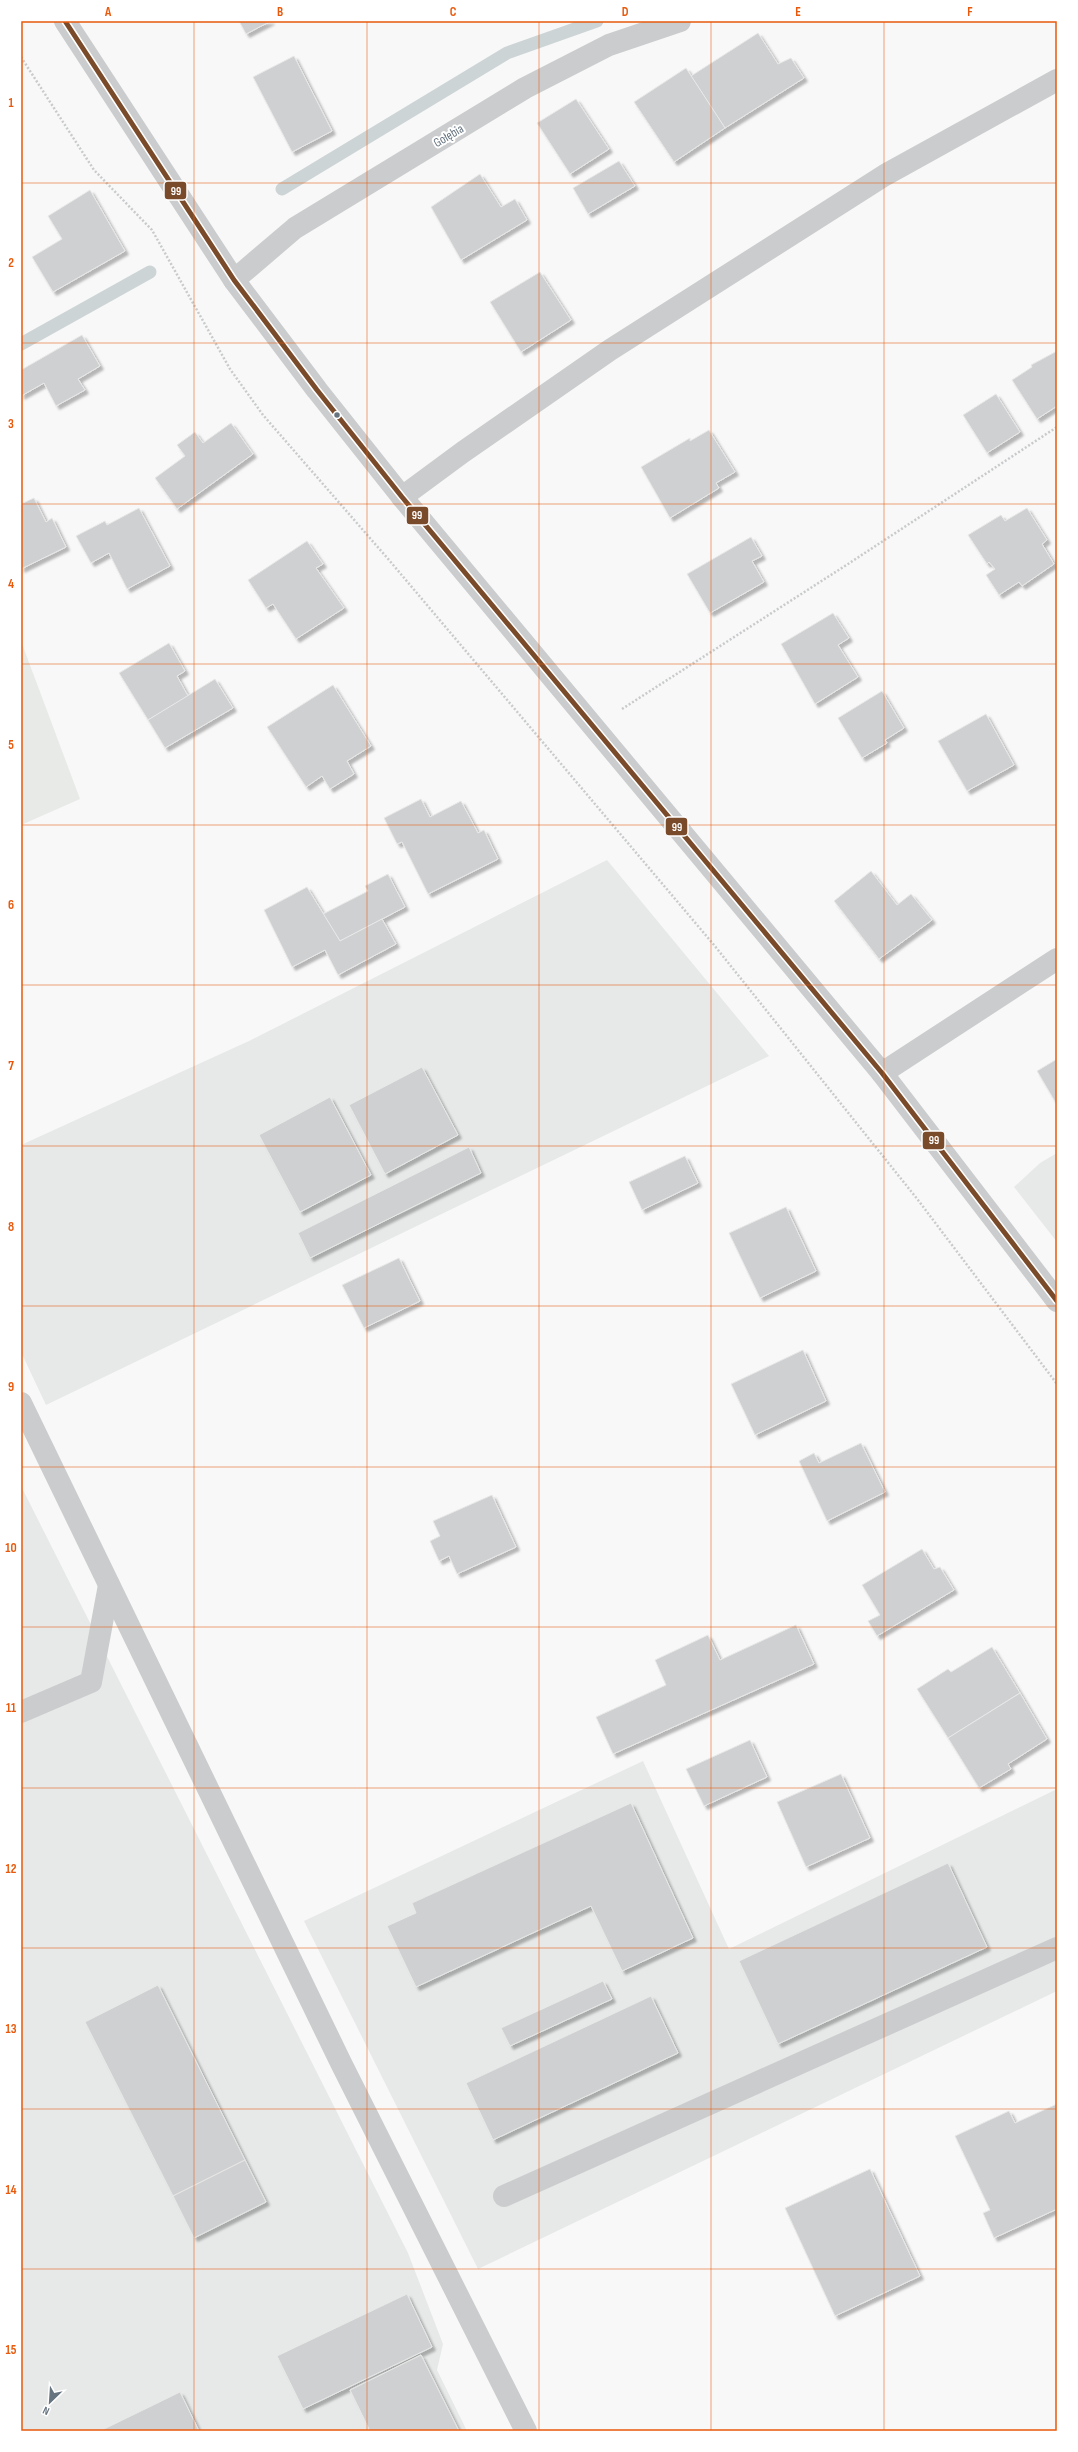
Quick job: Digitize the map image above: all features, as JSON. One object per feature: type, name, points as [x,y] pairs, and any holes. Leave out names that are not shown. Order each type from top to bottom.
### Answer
[{"type":"street","points":[[65,21],[234,280],[402,497],[592,727],[882,1073],[1057,1301]]},
{"type":"street","name":"Gołębia","points":[[234,280],[295,228],[525,88],[609,45],[680,21]]},
{"type":"street","points":[[402,497],[462,452],[610,350],[885,175],[1057,80]]},
{"type":"street","points":[[882,1073],[1057,959]]},
{"type":"street","points":[[21,1403],[341,2063],[526,2431]]},
{"type":"street","points":[[21,1712],[91,1682],[109,1585]]},
{"type":"street","points":[[504,2196],[1057,1948]]},
{"type":"path","points":[[21,58],[94,170],[152,230],[230,369],[263,415],[389,560],[714,946],[918,1200],[1057,1384]]},
{"type":"path","points":[[592,727],[848,564],[1057,427]]},
{"type":"shaded area","points":[[21,641],[80,799],[21,825]]},
{"type":"shaded area","points":[[607,860],[769,1056],[46,1405],[21,1352],[21,1145],[249,1041]]},
{"type":"shaded area","points":[[1057,1153],[1057,1242],[1014,1187],[1040,1163]]},
{"type":"shaded area","points":[[21,1486],[408,2253],[443,2344],[437,2370],[467,2431],[21,2431]]},
{"type":"shaded area","points":[[643,1761],[729,1949],[1057,1789],[1057,1991],[478,2269],[304,1921]]},
{"type":"building","points":[[239,21],[271,21],[246,34]]},
{"type":"building","points":[[758,33],[778,64],[791,58],[804,78],[725,128],[691,76]]},
{"type":"building","points":[[294,56],[332,131],[292,152],[253,77]]},
{"type":"building","points":[[686,68],[725,128],[674,162],[634,102]]},
{"type":"building","points":[[576,99],[609,149],[570,174],[537,123]]},
{"type":"building","points":[[619,161],[635,186],[588,214],[573,188]]},
{"type":"building","points":[[480,174],[501,207],[515,199],[527,220],[461,260],[431,207]]},
{"type":"building","points":[[90,190],[125,251],[53,292],[32,257],[62,239],[48,216]]},
{"type":"building","points":[[540,272],[571,320],[521,352],[490,302]]},
{"type":"building","points":[[82,335],[100,366],[78,379],[85,390],[56,406],[44,383],[21,396],[21,370]]},
{"type":"building","points":[[1057,351],[1057,406],[1037,419],[1012,380],[1032,367],[1031,365]]},
{"type":"building","points":[[996,394],[1020,432],[987,453],[963,415]]},
{"type":"building","points":[[231,423],[253,454],[177,509],[155,478],[185,456],[177,445],[195,432],[203,443]]},
{"type":"building","points":[[709,430],[735,472],[716,483],[719,488],[670,518],[641,467],[690,438],[690,441]]},
{"type":"building","points":[[34,498],[46,522],[52,518],[66,547],[21,569],[21,504]]},
{"type":"building","points":[[139,508],[170,566],[127,589],[109,553],[91,563],[76,536],[105,521],[107,525]]},
{"type":"building","points":[[1027,508],[1047,540],[1042,544],[1054,564],[1022,586],[1019,582],[999,595],[986,575],[995,569],[989,562],[987,564],[968,535],[1001,515],[1005,521]]},
{"type":"building","points":[[751,537],[762,556],[752,561],[764,582],[710,613],[687,574]]},
{"type":"building","points":[[307,541],[323,564],[316,568],[344,608],[296,639],[273,604],[266,608],[248,580]]},
{"type":"building","points":[[833,613],[849,638],[838,645],[858,677],[815,704],[781,644]]},
{"type":"building","points":[[169,643],[185,671],[177,676],[188,696],[148,720],[119,673]]},
{"type":"building","points":[[215,679],[233,708],[165,748],[148,720]]},
{"type":"building","points":[[333,685],[371,746],[347,761],[354,774],[330,789],[322,776],[306,787],[267,727]]},
{"type":"building","points":[[882,691],[904,728],[885,740],[887,743],[862,758],[838,718]]},
{"type":"building","points":[[986,714],[1014,765],[967,791],[938,741]]},
{"type":"building","points":[[421,799],[430,817],[461,801],[478,833],[484,830],[498,859],[428,894],[402,842],[397,844],[384,818]]},
{"type":"building","points":[[871,871],[897,905],[911,894],[932,920],[879,959],[834,901]]},
{"type":"building","points":[[388,874],[405,907],[340,941],[323,914],[368,891],[365,886]]},
{"type":"building","points":[[307,887],[340,941],[382,919],[396,944],[338,975],[325,950],[292,967],[264,910]]},
{"type":"building","points":[[1057,1059],[1057,1105],[1037,1071]]},
{"type":"building","points":[[422,1067],[458,1135],[385,1174],[349,1105]]},
{"type":"building","points":[[330,1097],[371,1175],[300,1212],[259,1135]]},
{"type":"building","points":[[469,1147],[481,1173],[310,1258],[298,1233]]},
{"type":"building","points":[[685,1156],[698,1183],[642,1210],[629,1182]]},
{"type":"building","points":[[786,1207],[816,1271],[760,1298],[729,1233]]},
{"type":"building","points":[[399,1258],[420,1301],[364,1328],[342,1285]]},
{"type":"building","points":[[803,1350],[826,1401],[755,1435],[731,1384]]},
{"type":"building","points":[[861,1443],[885,1492],[827,1521],[799,1461],[814,1453],[819,1463]]},
{"type":"building","points":[[492,1495],[516,1547],[457,1574],[449,1556],[439,1561],[430,1541],[440,1536],[433,1521]]},
{"type":"building","points":[[922,1549],[934,1569],[940,1567],[954,1590],[877,1636],[868,1621],[880,1615],[862,1585]]},
{"type":"building","points":[[796,1625],[814,1664],[613,1754],[596,1717],[666,1685],[655,1660],[708,1635],[720,1660]]},
{"type":"building","points":[[992,1647],[1020,1693],[948,1738],[917,1689],[948,1669],[951,1672]]},
{"type":"building","points":[[1020,1693],[1047,1739],[1008,1764],[1011,1769],[979,1788],[948,1738]]},
{"type":"building","points":[[750,1740],[767,1777],[704,1806],[686,1769]]},
{"type":"building","points":[[841,1774],[870,1838],[806,1867],[777,1802]]},
{"type":"building","points":[[631,1803],[693,1938],[622,1971],[591,1906],[416,1987],[387,1926],[416,1913],[412,1903]]},
{"type":"building","points":[[948,1863],[987,1947],[778,2044],[739,1961]]},
{"type":"building","points":[[603,1981],[612,1999],[510,2046],[501,2028]]},
{"type":"building","points":[[158,1985],[245,2160],[173,2196],[85,2022]]},
{"type":"building","points":[[651,1996],[678,2053],[493,2140],[466,2083]]},
{"type":"building","points":[[1057,2104],[1057,2209],[994,2238],[983,2213],[990,2210],[955,2136],[1009,2111],[1015,2123]]},
{"type":"building","points":[[245,2160],[266,2202],[194,2238],[173,2196]]},
{"type":"building","points":[[870,2169],[920,2276],[835,2316],[785,2208]]},
{"type":"building","points":[[407,2294],[432,2347],[303,2409],[277,2356]]},
{"type":"building","points":[[421,2355],[459,2431],[370,2431],[350,2390]]},
{"type":"building","points":[[180,2392],[199,2431],[100,2431]]},
{"type":"waterway","points":[[282,189],[507,53],[597,21]]},
{"type":"waterway","points":[[21,344],[150,272]]},
{"type":"transit line","name":"99","points":[[65,21],[234,280],[317,390],[402,497],[882,1073],[1057,1301]]}]
